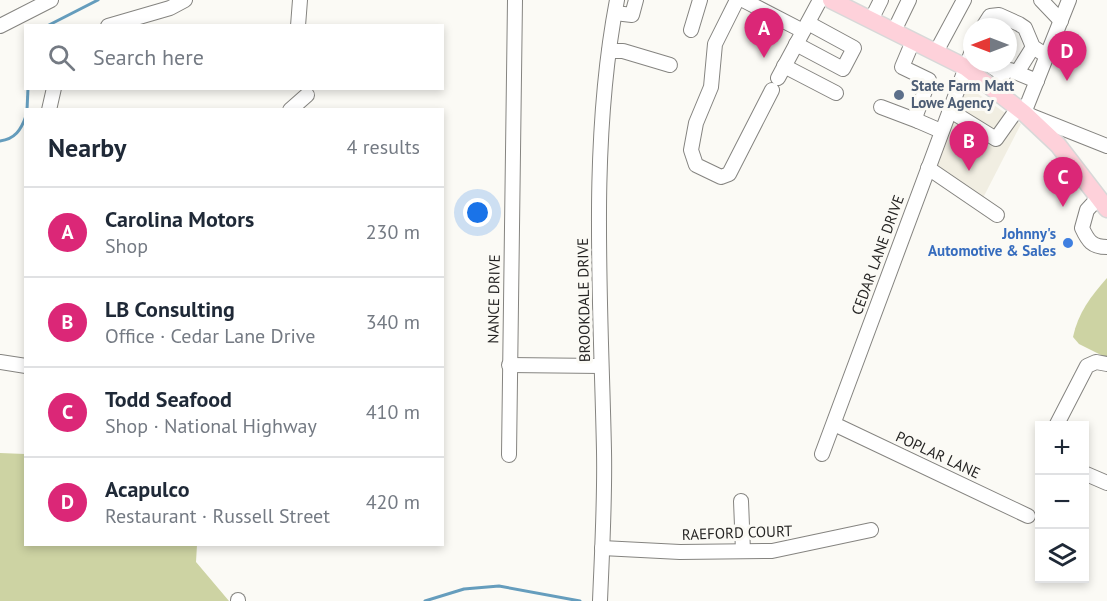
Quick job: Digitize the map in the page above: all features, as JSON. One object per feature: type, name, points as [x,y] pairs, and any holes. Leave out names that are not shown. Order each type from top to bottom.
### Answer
[{"type":"main road","points":[[831,0],[936,52],[963,55]]},
{"type":"main road","points":[[981,72],[993,89],[1021,110],[1058,145],[1103,204]]},
{"type":"street","points":[[0,26],[51,0]]},
{"type":"street","points":[[115,24],[170,8],[185,0]]},
{"type":"street","points":[[298,24],[300,0]]},
{"type":"street","name":"NANCE DRIVE","points":[[509,455],[515,0]]},
{"type":"street","points":[[616,7],[632,15],[636,0]]},
{"type":"street","points":[[691,30],[700,0]]},
{"type":"street","points":[[737,0],[715,44],[711,87],[696,123],[691,150],[696,165],[721,177],[729,174],[820,0]]},
{"type":"street","points":[[742,0],[854,48],[843,69],[796,44]]},
{"type":"street","points":[[871,20],[881,0]]},
{"type":"street","points":[[894,31],[909,0]]},
{"type":"street","points":[[936,52],[964,0]]},
{"type":"street","points":[[1041,0],[1061,21]]},
{"type":"street","points":[[949,110],[996,139],[1021,110],[1037,81],[1069,0]]},
{"type":"street","name":"BROOKDALE DRIVE","points":[[600,601],[604,453],[599,200],[609,51],[616,7]]},
{"type":"street","points":[[989,18],[990,16],[1004,16],[1008,18]]},
{"type":"street","points":[[1017,23],[1025,28],[1033,48],[1047,56]]},
{"type":"street","points":[[913,41],[902,67],[929,80],[916,115],[918,121]]},
{"type":"street","points":[[1018,71],[1033,48]]},
{"type":"street","points":[[609,51],[623,51],[670,65]]},
{"type":"street","points":[[993,89],[1003,74],[1010,70],[1018,71],[1037,81]]},
{"type":"street","name":"CEDAR LANE DRIVE","points":[[822,454],[964,72]]},
{"type":"street","points":[[778,78],[836,93]]},
{"type":"street","points":[[49,108],[54,90]]},
{"type":"street","points":[[292,108],[306,92],[311,108]]},
{"type":"street","points":[[881,107],[941,131]]},
{"type":"street","points":[[1021,110],[1107,146]]},
{"type":"street","points":[[928,168],[997,214]]},
{"type":"street","points":[[1103,204],[1087,210],[1082,228],[1088,241],[1097,247],[1107,247]]},
{"type":"street","points":[[1059,421],[1087,366],[1096,362],[1107,364]]},
{"type":"street","points":[[0,363],[24,366]]},
{"type":"street","points":[[509,365],[601,366]]},
{"type":"street","name":"POPLAR LANE","points":[[834,424],[1028,516]]},
{"type":"street","points":[[1089,475],[1107,483]]},
{"type":"street","points":[[741,501],[742,551]]},
{"type":"street","name":"RAEFORD COURT","points":[[602,548],[742,551],[800,547],[871,530]]},
{"type":"shaded area","points":[[964,84],[1021,124],[983,198],[939,174],[934,162]]},
{"type":"green space","points":[[1107,278],[1107,358],[1079,344],[1073,337],[1086,305]]},
{"type":"green space","points":[[0,453],[24,454],[24,546],[197,546],[196,562],[229,601],[0,601]]},
{"type":"waterway","points":[[51,24],[98,0]]},
{"type":"waterway","points":[[27,108],[28,90]]},
{"type":"waterway","points":[[0,141],[17,133],[24,121]]},
{"type":"waterway","points":[[425,601],[464,589],[499,586],[580,601]]},
{"type":"place","name":"Carolina Motors","points":[[764,58]]},
{"type":"place","name":"Acapulco","points":[[1067,81]]},
{"type":"place","name":"State Farm Matt Lowe Agency","points":[[899,95]]},
{"type":"place","name":"LB Consulting","points":[[969,171]]},
{"type":"place","name":"Todd Seafood","points":[[1063,207]]},
{"type":"place","name":"Johnny's Automotive & Sales","points":[[1068,243]]}]
